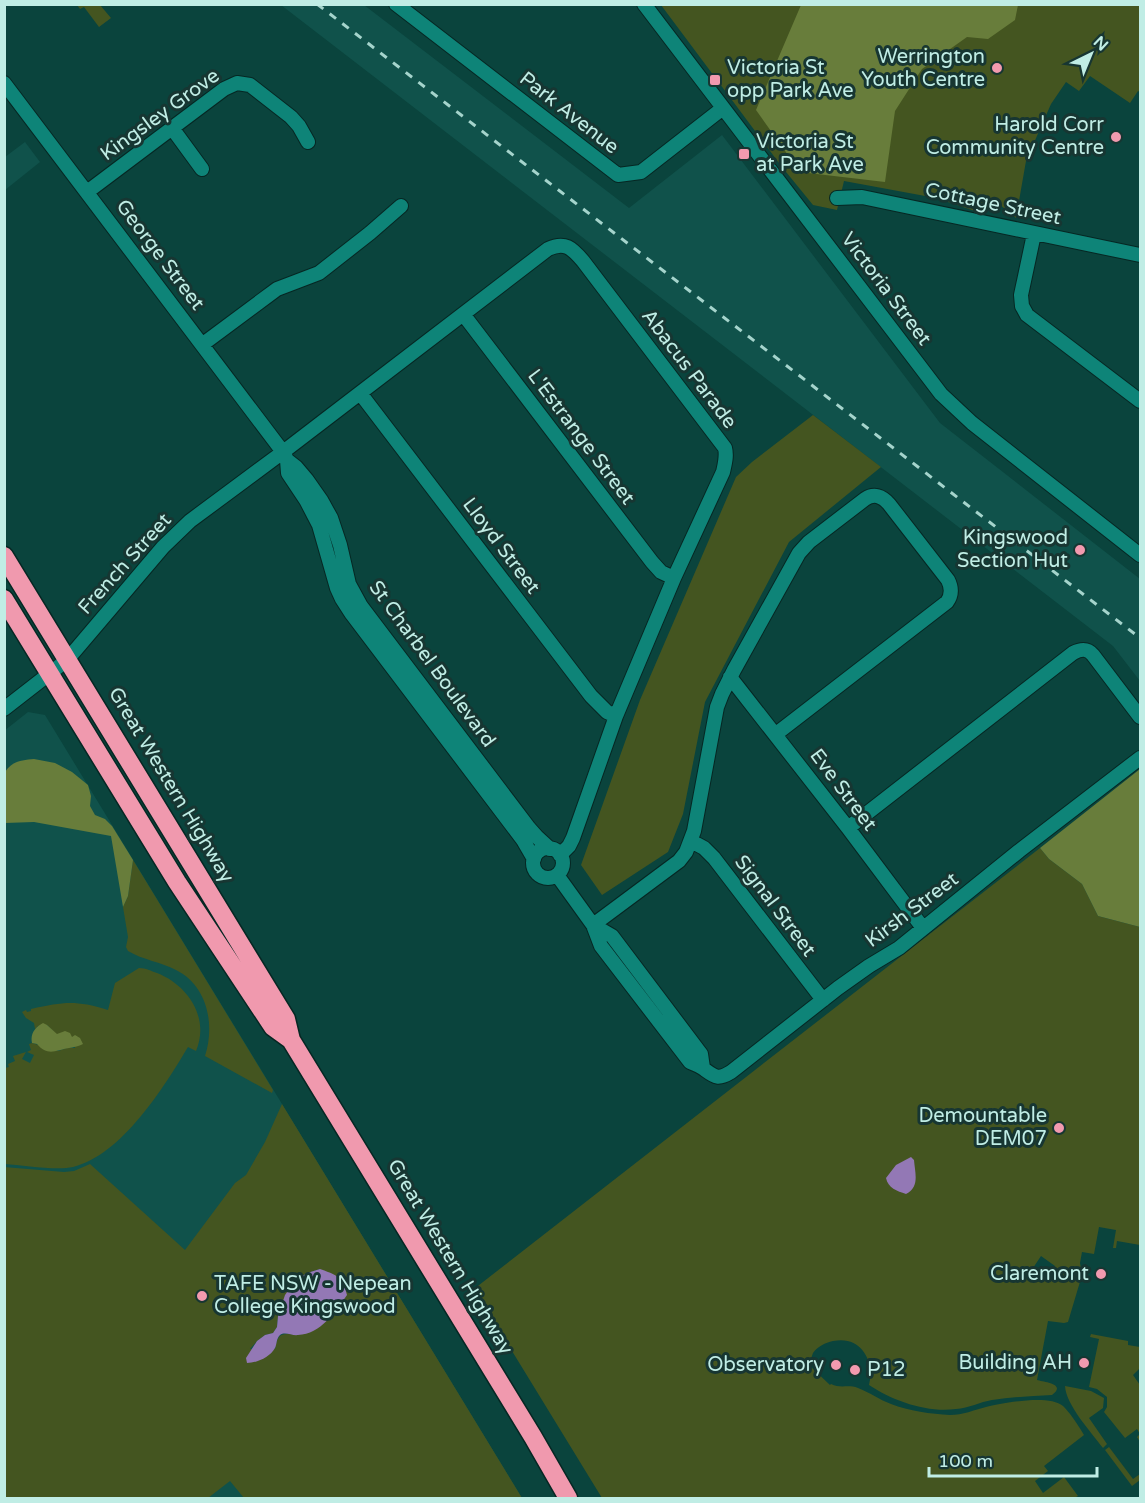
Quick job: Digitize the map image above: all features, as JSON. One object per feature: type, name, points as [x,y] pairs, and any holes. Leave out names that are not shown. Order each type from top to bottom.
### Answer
[{"type":"highway","name":"Great Western Highway","points":[[4,556],[59,666],[177,882],[273,1027],[291,1040],[568,1498]]},
{"type":"highway","name":"Great Western Highway","points":[[4,599],[59,666]]},
{"type":"street","name":"Park Avenue","points":[[396,4],[618,176],[640,172],[723,108]]},
{"type":"street","name":"Victoria Street","points":[[644,4],[941,394],[972,423],[1140,555]]},
{"type":"street","name":"George Street","points":[[4,83],[285,456]]},
{"type":"street","name":"Kingsley Grove","points":[[87,192],[231,85],[244,83],[250,86],[291,117],[308,142]]},
{"type":"street","points":[[172,128],[202,169]]},
{"type":"street","name":"Cottage Street","points":[[837,198],[862,197],[1140,255]]},
{"type":"street","points":[[203,345],[277,290],[319,273],[401,206]]},
{"type":"street","points":[[1034,234],[1020,294],[1022,306],[1027,315],[1140,401]]},
{"type":"street","name":"Abacus Parade","points":[[285,456],[360,393],[548,249],[561,245],[574,250],[583,261],[724,448],[726,462],[723,472],[674,578],[616,716],[573,838],[569,846],[555,852]]},
{"type":"street","name":"L'Estrange Street","points":[[463,315],[652,562],[661,572],[674,578]]},
{"type":"street","name":"Lloyd Street","points":[[360,393],[591,696],[607,712],[616,716]]},
{"type":"street","name":"French Street","points":[[4,709],[59,666],[163,547],[190,521],[285,456]]},
{"type":"street","name":"St Charbel Boulevard","points":[[285,456],[307,480],[331,518],[349,584],[361,606],[529,828],[555,852]]},
{"type":"street","name":"St Charbel Boulevard","points":[[285,456],[288,474],[306,500],[319,525],[338,588],[351,614],[523,840],[534,859]]},
{"type":"street","points":[[557,875],[593,925],[679,861],[691,841],[717,707],[730,677],[799,553],[809,542],[865,499],[872,495],[876,496],[887,501],[948,580],[951,587],[950,596],[947,602],[776,734]]},
{"type":"street","points":[[848,828],[1079,650],[1086,650],[1093,655],[1140,717]]},
{"type":"street","name":"Eve Street","points":[[730,677],[923,928]]},
{"type":"street","name":"Kirsh Street","points":[[593,925],[612,936],[701,1054],[703,1068],[714,1076],[720,1077],[726,1075],[860,972],[898,948],[1140,758]]},
{"type":"street","name":"Signal Street","points":[[691,841],[704,848],[714,858],[823,1000]]},
{"type":"street","points":[[542,850],[555,852],[563,863],[560,872],[548,878],[539,875],[534,868],[534,859],[542,850]]},
{"type":"shaded area","points":[[281,5],[364,5],[629,208],[722,135],[940,423],[1140,579],[1140,681],[1113,646]]},
{"type":"shaded area","points":[[25,142],[40,162],[5,190],[5,157]]},
{"type":"shaded area","name":"TAFE NSW - Nepean College Kingswood","points":[[28,712],[45,715],[522,1498],[5,1498],[4,731]]},
{"type":"shaded area","points":[[911,1157],[914,1160],[916,1179],[913,1188],[906,1194],[891,1187],[886,1178],[896,1165]]},
{"type":"shaded area","points":[[320,1269],[335,1275],[343,1284],[347,1295],[338,1308],[314,1331],[298,1335],[284,1333],[280,1335],[275,1348],[267,1357],[247,1363],[246,1358],[257,1341],[273,1333],[277,1327],[285,1295],[295,1281],[307,1273]]},
{"type":"green space","points":[[801,4],[1018,5],[1015,20],[988,39],[967,37],[922,69],[895,111],[885,182],[800,172],[756,110]]},
{"type":"green space","points":[[77,5],[100,5],[111,18],[99,27],[84,7],[80,9]]},
{"type":"green space","points":[[661,5],[1140,5],[1140,92],[1138,91],[1130,103],[1090,76],[1079,91],[1066,82],[1051,104],[1026,161],[1016,218],[999,204],[981,213],[936,198],[844,181],[837,210],[813,205]]},
{"type":"green space","points":[[813,415],[881,467],[789,542],[705,702],[683,814],[668,852],[602,895],[581,865],[640,700],[736,477]]},
{"type":"green space","points":[[34,759],[55,763],[72,772],[88,785],[91,796],[90,806],[95,815],[105,819],[112,826],[133,860],[128,896],[123,907],[111,836],[34,822],[5,823],[5,772],[14,763]]},
{"type":"green space","points":[[1140,769],[1140,927],[1098,916],[1082,884],[1049,859],[1040,848]]},
{"type":"green space","points":[[1040,848],[1049,859],[1082,884],[1098,916],[1140,927],[1140,1245],[1117,1241],[1116,1248],[1113,1248],[1116,1230],[1099,1227],[1094,1254],[1082,1252],[1080,1263],[1082,1275],[1068,1322],[1048,1321],[1037,1380],[1053,1384],[1057,1388],[1056,1391],[1052,1395],[1014,1397],[961,1408],[934,1409],[899,1401],[869,1385],[868,1359],[858,1346],[851,1342],[833,1341],[822,1345],[813,1353],[810,1366],[830,1385],[854,1387],[905,1409],[928,1413],[955,1415],[1026,1400],[1056,1402],[1068,1411],[1084,1435],[1044,1466],[1048,1471],[1035,1481],[1043,1493],[1064,1477],[1078,1496],[1074,1498],[602,1498],[474,1289]],"holes":[[[1041,1256],[1055,1266],[1045,1281],[1031,1271]]]},
{"type":"green space","points":[[133,860],[273,1090],[272,1093],[205,1056],[209,1019],[202,996],[187,977],[170,967],[128,951],[123,907],[128,896]]},
{"type":"green space","points":[[139,968],[168,978],[187,994],[198,1015],[200,1027],[200,1039],[196,1051],[188,1047],[140,1118],[108,1149],[91,1160],[66,1168],[5,1164],[5,1068],[15,1061],[13,1056],[26,1052],[22,1059],[30,1063],[34,1055],[27,1052],[31,1050],[29,1044],[32,1043],[58,1051],[75,1048],[72,1037],[57,1035],[47,1025],[38,1026],[35,1029],[34,1023],[22,1012],[70,1003],[108,1010],[115,983]]},
{"type":"green space","points":[[43,1023],[57,1034],[65,1031],[72,1037],[75,1035],[83,1044],[49,1052],[41,1048],[32,1043],[32,1037],[34,1031]]},
{"type":"green space","name":"TAFE NSW - Nepean College Kingswood","points":[[282,1104],[522,1498],[244,1498],[230,1481],[208,1498],[5,1498],[4,1167],[64,1172],[74,1171],[90,1164],[185,1250],[235,1183],[246,1175],[265,1142]],"holes":[[[320,1269],[298,1335],[282,1335],[275,1349],[250,1349],[265,1335],[273,1333],[277,1327],[278,1316],[295,1281],[307,1273]]]},
{"type":"green space","points":[[1091,1334],[1128,1341],[1128,1345],[1140,1347],[1140,1368],[1133,1375],[1140,1385],[1140,1434],[1137,1429],[1125,1438],[1104,1412],[1107,1407],[1107,1397],[1097,1389],[1089,1387],[1099,1339],[1090,1337]]},
{"type":"green space","points":[[1065,1386],[1091,1391],[1104,1398],[1103,1408],[1089,1418],[1107,1444],[1103,1448],[1074,1410]]},
{"type":"green space","points":[[1109,1447],[1133,1479],[1140,1474],[1140,1480],[1132,1486],[1105,1450]]},
{"type":"railway","points":[[317,4],[1140,638]]},
{"type":"place","name":"Werrington Youth Centre","points":[[997,68]]},
{"type":"place","name":"Victoria St opp Park Ave","points":[[715,80]]},
{"type":"place","name":"Harold Corr Community Centre","points":[[1116,137]]},
{"type":"place","name":"Victoria St at Park Ave","points":[[744,154]]},
{"type":"place","name":"Kingswood Section Hut","points":[[1080,550]]},
{"type":"place","name":"Demountable DEM07","points":[[1059,1128]]},
{"type":"place","name":"Claremont","points":[[1101,1274]]},
{"type":"place","name":"TAFE NSW - Nepean College Kingswood","points":[[202,1296]]},
{"type":"place","name":"Building AH","points":[[1084,1363]]},
{"type":"place","name":"Observatory","points":[[836,1365]]},
{"type":"place","name":"P12","points":[[855,1370]]}]
